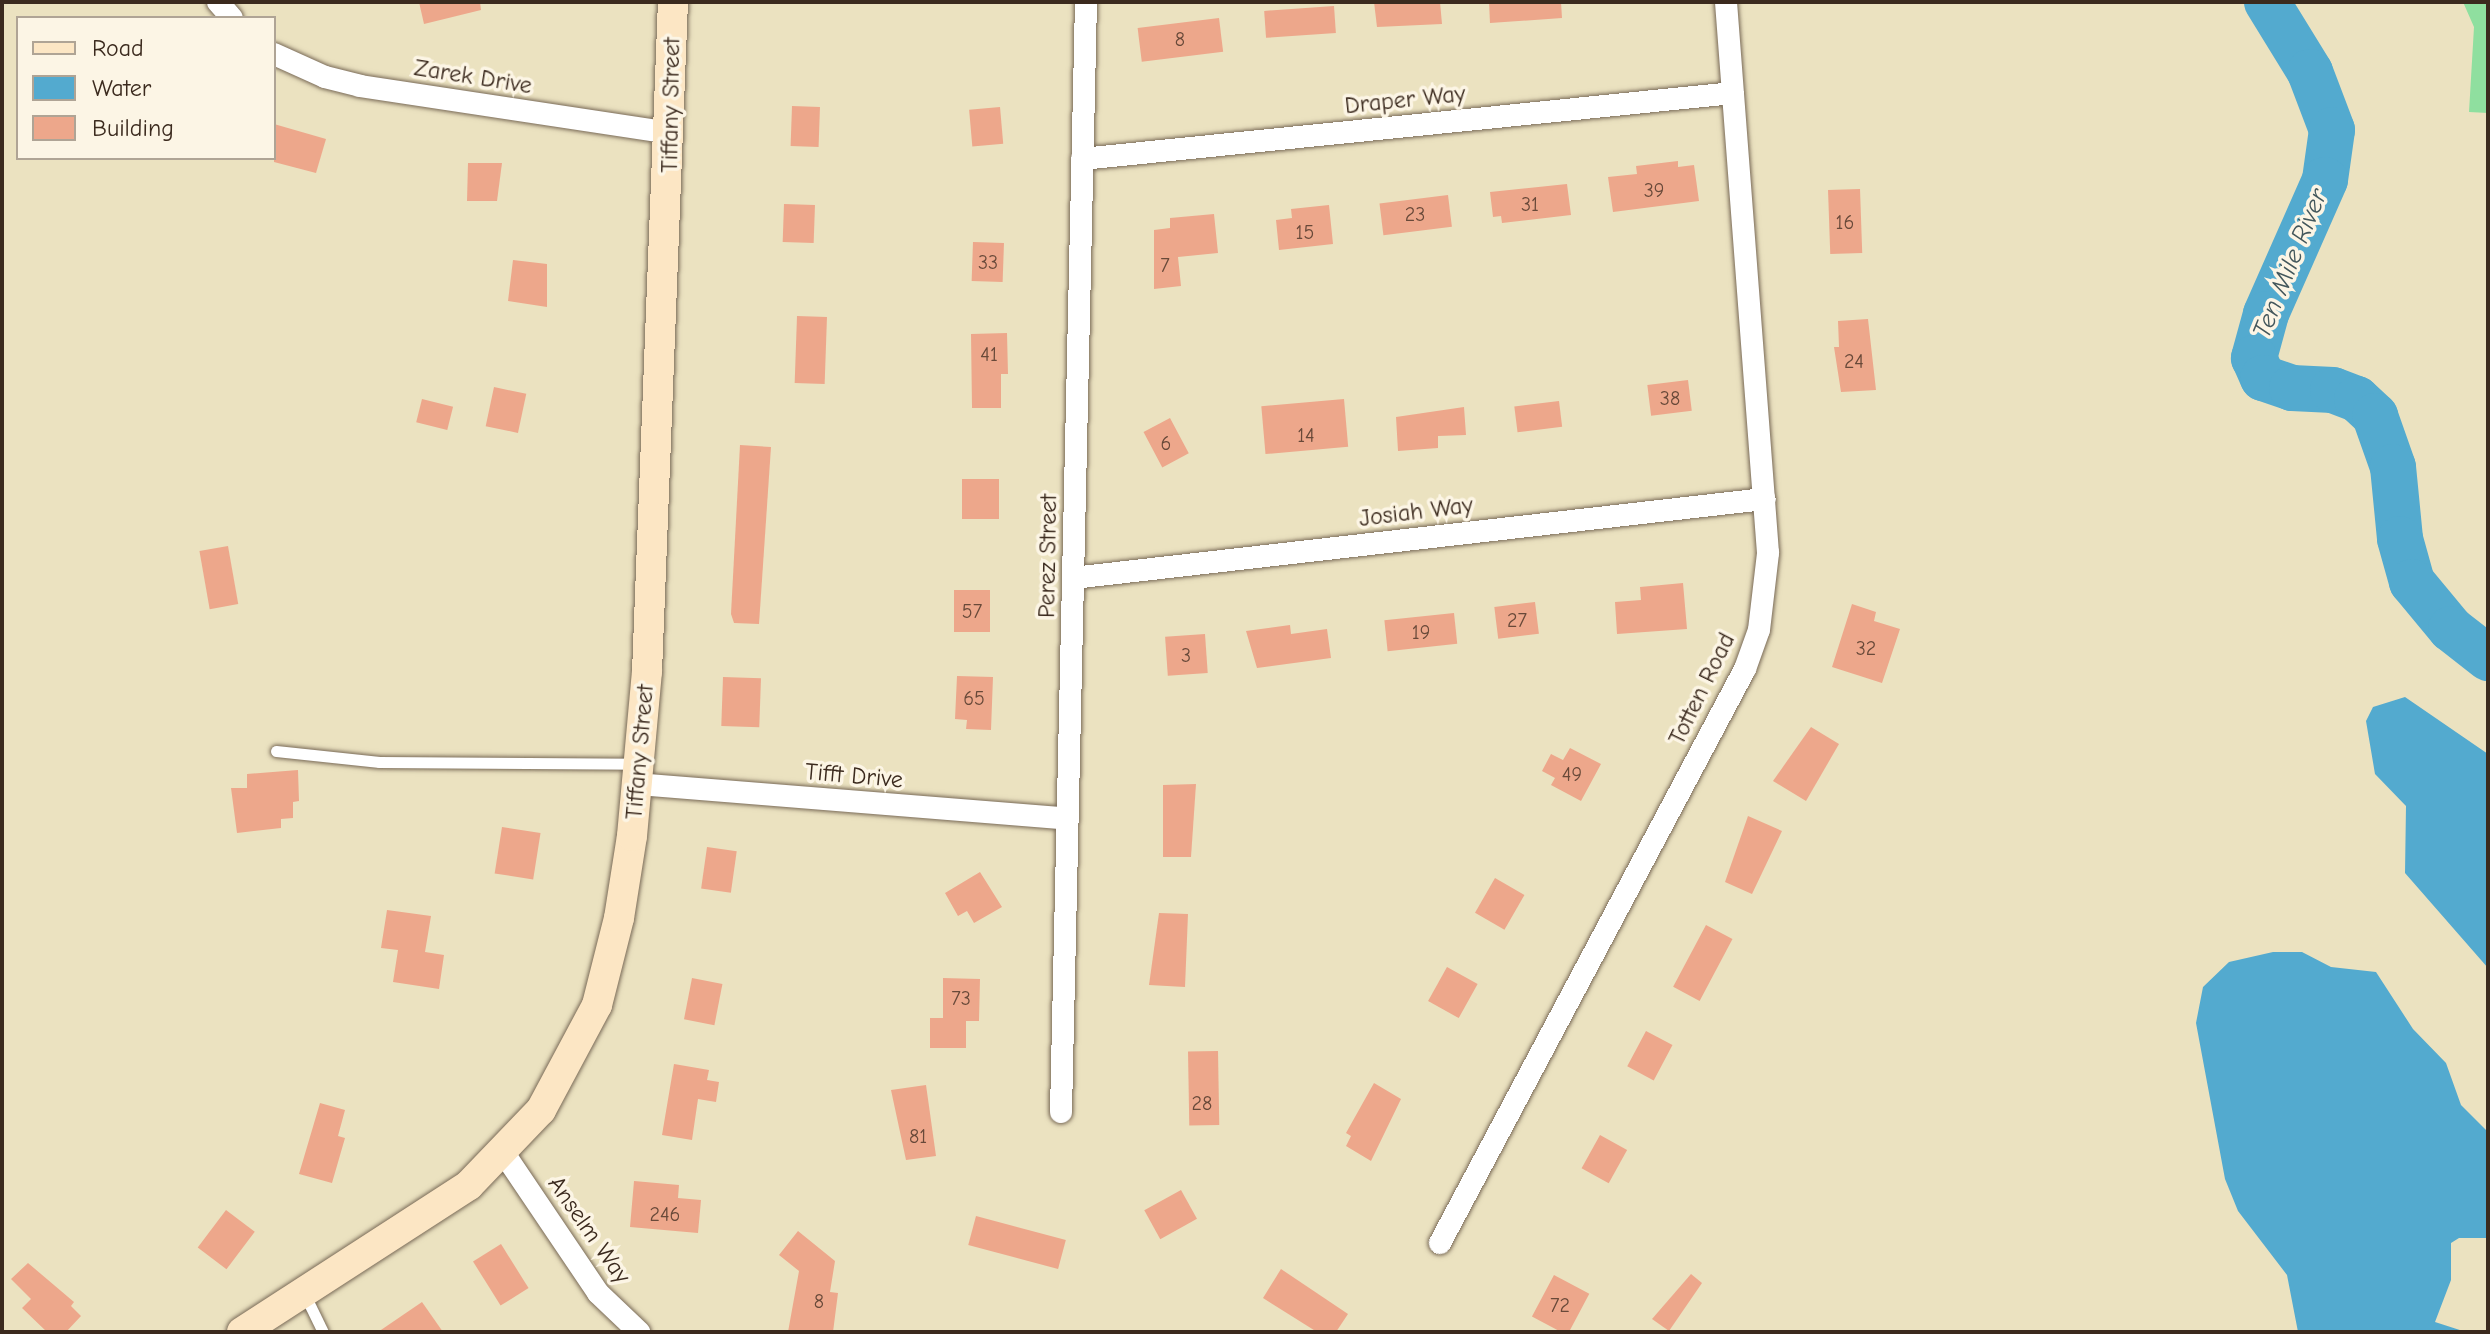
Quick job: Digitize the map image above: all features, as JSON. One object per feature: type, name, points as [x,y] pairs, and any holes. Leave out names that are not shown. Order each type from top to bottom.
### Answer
[{"type":"street","name":"Tiffany Street","points":[[242,1332],[432,1211],[503,1152],[548,1099],[597,1005],[619,918],[638,774],[670,133],[673,2]]},
{"type":"street","name":"Perez Street","points":[[1061,1112],[1086,2]]},
{"type":"street","name":"Totten Road","points":[[1440,1243],[1745,669],[1766,591],[1764,499],[1726,2]]},
{"type":"street","name":"Zarek Drive","points":[[276,55],[360,86],[670,133]]},
{"type":"street","name":"Draper Way","points":[[1082,159],[1733,93]]},
{"type":"street","name":"Josiah Way","points":[[1073,578],[1764,499]]},
{"type":"street","name":"Tifft Drive","points":[[638,774],[1068,819]]},
{"type":"street","name":"Anselm Way","points":[[503,1152],[598,1293],[639,1332]]},
{"type":"lane","points":[[276,751],[379,762],[638,774]]},
{"type":"lane","points":[[302,1291],[323,1332]]},
{"type":"green space","points":[[2463,2],[2488,2],[2488,113],[2469,112],[2474,27]]},
{"type":"water","points":[[2405,697],[2488,754],[2488,968],[2405,873],[2406,806],[2375,774],[2366,721],[2373,707]]},
{"type":"water","points":[[2273,952],[2302,952],[2331,967],[2376,972],[2413,1029],[2446,1063],[2461,1105],[2488,1132],[2488,1238],[2459,1238],[2451,1243],[2451,1280],[2435,1322],[2466,1332],[2298,1332],[2287,1275],[2238,1211],[2225,1179],[2196,1023],[2203,987],[2229,962]]},
{"type":"building","points":[[419,2],[480,2],[481,10],[424,24]]},
{"type":"building","points":[[1374,2],[1440,2],[1442,24],[1377,27]]},
{"type":"building","points":[[1489,2],[1561,2],[1562,18],[1490,23]]},
{"type":"building","points":[[1334,6],[1336,33],[1266,38],[1264,11]]},
{"type":"building","points":[[1219,18],[1223,52],[1142,62],[1138,28]]},
{"type":"building","points":[[792,106],[820,107],[819,147],[791,146]]},
{"type":"building","points":[[1000,107],[1003,144],[972,147],[969,110]]},
{"type":"building","points":[[276,125],[326,139],[316,173],[274,162]]},
{"type":"building","points":[[1678,161],[1678,167],[1694,165],[1699,201],[1613,212],[1608,177],[1637,174],[1636,166]]},
{"type":"building","points":[[468,163],[502,163],[497,201],[467,201]]},
{"type":"building","points":[[1567,184],[1571,215],[1502,223],[1501,216],[1493,217],[1490,192]]},
{"type":"building","points":[[1860,189],[1862,253],[1830,254],[1828,190]]},
{"type":"building","points":[[1448,195],[1452,227],[1383,235],[1380,203]]},
{"type":"building","points":[[784,204],[815,205],[814,243],[783,242]]},
{"type":"building","points":[[1329,205],[1333,244],[1279,250],[1276,220],[1292,218],[1291,209]]},
{"type":"building","points":[[1214,214],[1218,253],[1178,257],[1181,286],[1154,289],[1154,230],[1170,228],[1170,218]]},
{"type":"building","points":[[973,242],[1004,243],[1003,282],[972,281]]},
{"type":"building","points":[[513,260],[547,264],[547,307],[508,301]]},
{"type":"building","points":[[797,316],[827,317],[825,384],[795,383]]},
{"type":"building","points":[[1868,319],[1876,390],[1841,392],[1834,347],[1839,347],[1838,321]]},
{"type":"building","points":[[1007,333],[1008,374],[1001,374],[1001,408],[972,408],[971,334]]},
{"type":"building","points":[[1688,380],[1692,411],[1651,416],[1647,385]]},
{"type":"building","points":[[494,387],[526,394],[518,433],[486,426]]},
{"type":"building","points":[[422,399],[453,407],[447,430],[416,422]]},
{"type":"building","points":[[1344,399],[1348,447],[1265,454],[1261,406]]},
{"type":"building","points":[[1559,401],[1562,427],[1518,432],[1514,406]]},
{"type":"building","points":[[1464,407],[1466,435],[1438,436],[1438,448],[1398,451],[1396,417]]},
{"type":"building","points":[[1170,418],[1189,453],[1162,467],[1144,432]]},
{"type":"building","points":[[740,445],[771,447],[759,624],[734,623],[731,614]]},
{"type":"building","points":[[962,479],[999,479],[999,519],[962,519]]},
{"type":"building","points":[[228,546],[238,604],[210,609],[199,551]]},
{"type":"building","points":[[1683,583],[1687,629],[1617,634],[1615,602],[1641,600],[1640,587]]},
{"type":"building","points":[[954,590],[990,590],[990,632],[954,632]]},
{"type":"building","points":[[1535,602],[1539,634],[1498,639],[1494,607]]},
{"type":"building","points":[[1852,604],[1876,612],[1874,621],[1900,629],[1882,683],[1832,667]]},
{"type":"building","points":[[1454,613],[1457,644],[1388,651],[1384,620]]},
{"type":"building","points":[[1290,625],[1291,634],[1327,629],[1331,658],[1257,668],[1246,631]]},
{"type":"building","points":[[1205,634],[1208,673],[1168,676],[1165,637]]},
{"type":"building","points":[[957,676],[993,677],[991,730],[966,729],[967,720],[955,719]]},
{"type":"building","points":[[723,677],[761,678],[759,727],[721,726]]},
{"type":"building","points":[[1811,727],[1839,744],[1806,801],[1773,781]]},
{"type":"building","points":[[1570,748],[1601,764],[1581,801],[1551,785],[1555,778],[1542,771],[1551,754],[1563,760]]},
{"type":"building","points":[[298,770],[299,801],[293,802],[293,818],[281,819],[281,828],[237,833],[231,788],[247,788],[247,774]]},
{"type":"building","points":[[1196,784],[1191,857],[1163,857],[1163,785]]},
{"type":"building","points":[[1748,816],[1782,831],[1752,894],[1725,882]]},
{"type":"building","points":[[502,827],[541,833],[533,880],[495,873]]},
{"type":"building","points":[[707,847],[737,851],[731,893],[701,889]]},
{"type":"building","points":[[980,872],[1002,907],[974,923],[967,911],[958,916],[945,893]]},
{"type":"building","points":[[1495,878],[1524,895],[1504,930],[1475,913]]},
{"type":"building","points":[[387,910],[431,916],[425,952],[444,955],[439,989],[393,982],[398,950],[381,948]]},
{"type":"building","points":[[1159,913],[1188,914],[1185,987],[1149,985]]},
{"type":"building","points":[[1706,925],[1732,939],[1700,1001],[1673,987]]},
{"type":"building","points":[[1447,967],[1478,984],[1459,1018],[1428,1001]]},
{"type":"building","points":[[692,978],[722,984],[714,1025],[684,1019]]},
{"type":"building","points":[[943,978],[980,979],[979,1021],[966,1021],[966,1048],[930,1048],[930,1018],[943,1018]]},
{"type":"building","points":[[1646,1031],[1672,1045],[1654,1080],[1627,1066]]},
{"type":"building","points":[[1218,1051],[1219,1125],[1189,1126],[1188,1052]]},
{"type":"building","points":[[674,1064],[709,1070],[707,1080],[719,1082],[716,1102],[698,1099],[692,1140],[662,1135]]},
{"type":"building","points":[[1374,1083],[1401,1099],[1371,1161],[1346,1146],[1351,1136],[1346,1133]]},
{"type":"building","points":[[926,1085],[936,1156],[906,1160],[891,1090]]},
{"type":"building","points":[[320,1103],[345,1110],[338,1136],[345,1138],[332,1183],[299,1174]]},
{"type":"building","points":[[1600,1135],[1627,1150],[1609,1183],[1582,1168]]},
{"type":"building","points":[[634,1181],[679,1185],[678,1198],[701,1200],[698,1233],[630,1227]]},
{"type":"building","points":[[1181,1190],[1197,1219],[1160,1239],[1144,1210]]},
{"type":"building","points":[[226,1210],[255,1232],[226,1269],[198,1248]]},
{"type":"building","points":[[976,1216],[1066,1240],[1058,1269],[968,1245]]},
{"type":"building","points":[[798,1231],[835,1261],[830,1292],[838,1293],[833,1332],[788,1332],[799,1271],[779,1255]]},
{"type":"building","points":[[501,1244],[529,1288],[501,1306],[473,1261]]},
{"type":"building","points":[[28,1263],[74,1302],[71,1306],[81,1316],[66,1332],[47,1332],[22,1308],[31,1299],[11,1279]]},
{"type":"building","points":[[1281,1269],[1348,1314],[1336,1332],[1317,1332],[1263,1298]]},
{"type":"building","points":[[1691,1274],[1702,1283],[1669,1331],[1652,1319]]},
{"type":"building","points":[[1554,1275],[1589,1294],[1569,1332],[1561,1332],[1532,1316]]},
{"type":"building","points":[[422,1302],[443,1332],[378,1332]]},
{"type":"waterway","name":"Ten Mile River","points":[[2267,2],[2310,72],[2332,130],[2325,180],[2266,314],[2254,358],[2263,378],[2292,388],[2333,390],[2357,399],[2375,416],[2393,467],[2400,539],[2412,582],[2451,629],[2488,658]]}]
